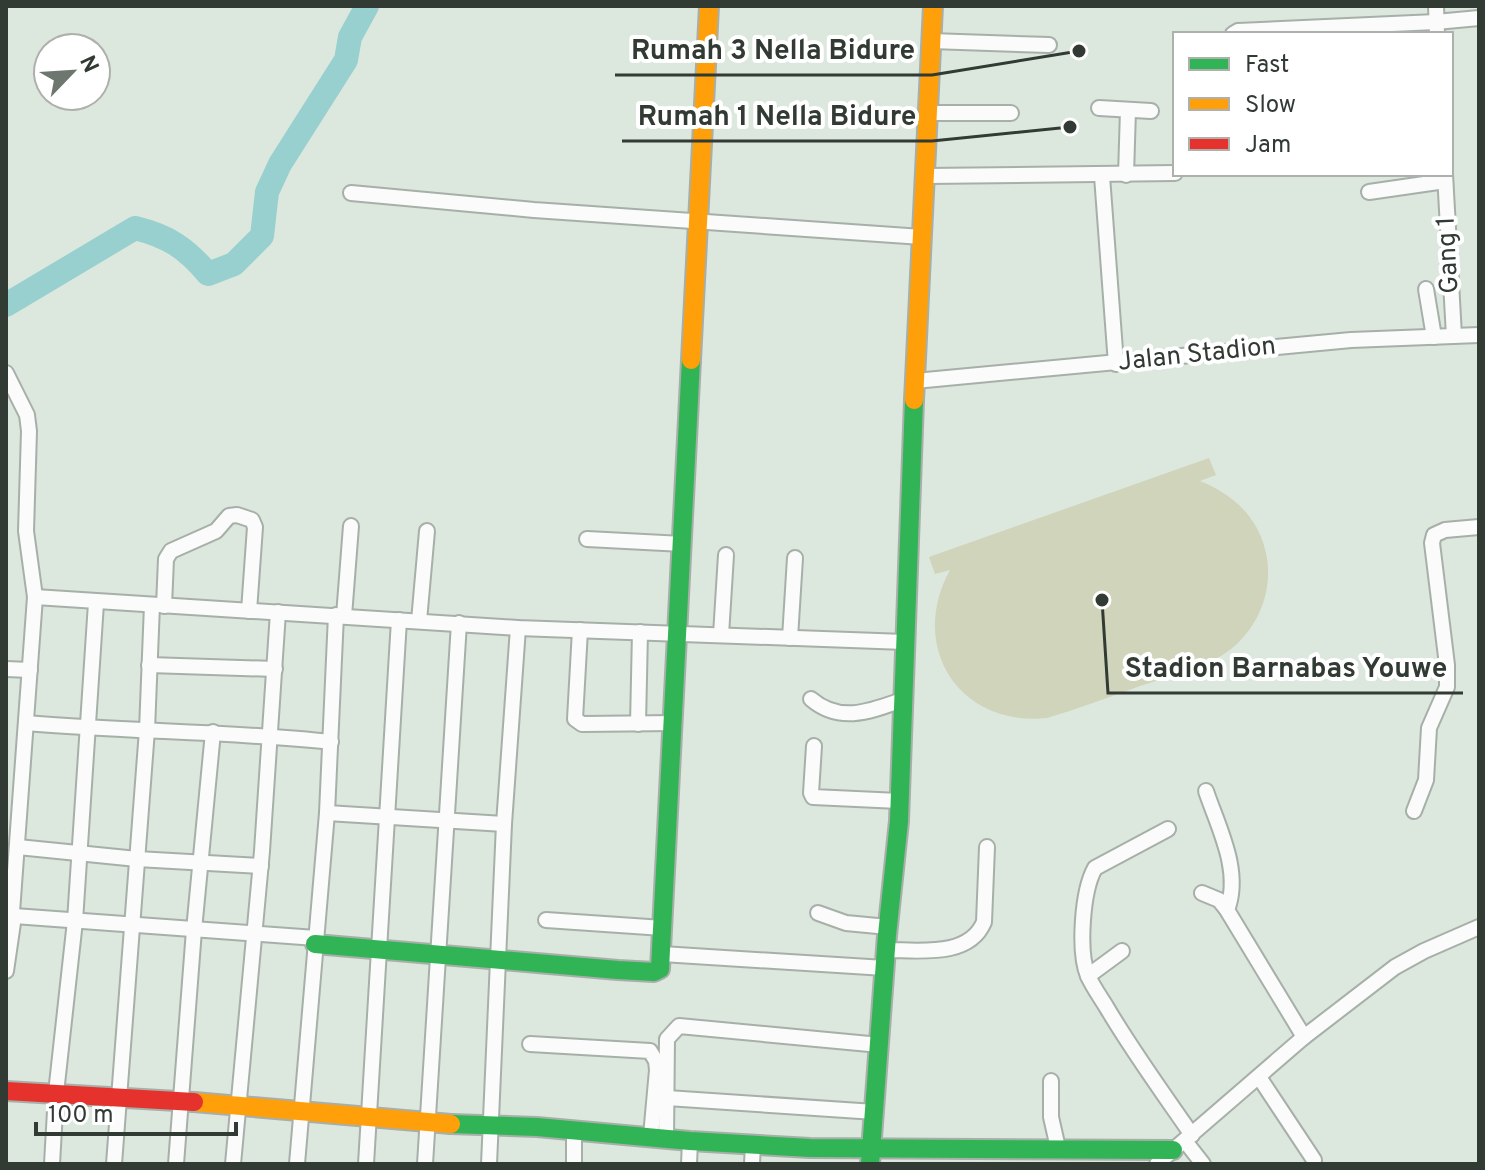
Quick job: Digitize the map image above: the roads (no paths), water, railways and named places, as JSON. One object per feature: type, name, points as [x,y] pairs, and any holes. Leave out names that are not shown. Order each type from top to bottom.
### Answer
[{"type":"street","points":[[14,916],[255,935],[497,961],[654,972],[660,969],[709,6]]},
{"type":"street","points":[[871,1156],[899,801],[933,6]]},
{"type":"street","points":[[1436,6],[1437,28]]},
{"type":"street","points":[[1236,32],[1437,28],[1479,18]]},
{"type":"street","points":[[931,41],[1049,45]]},
{"type":"street","points":[[1099,108],[1151,111]]},
{"type":"street","points":[[1126,175],[1128,110]]},
{"type":"street","points":[[927,113],[1011,113]]},
{"type":"street","points":[[927,176],[1173,173]]},
{"type":"street","points":[[1102,176],[1116,364]]},
{"type":"street","points":[[1369,192],[1445,178]]},
{"type":"street","name":"Gang 1","points":[[1445,178],[1454,336]]},
{"type":"street","points":[[351,193],[534,210],[922,237]]},
{"type":"street","points":[[1426,289],[1434,337]]},
{"type":"street","name":"Jalan Stadion","points":[[915,381],[1289,346],[1479,335]]},
{"type":"street","points":[[6,373],[27,415],[26,531],[35,597],[26,723],[13,805],[18,847],[14,916],[6,971]]},
{"type":"street","points":[[114,1164],[147,730],[149,665],[166,559],[171,551],[216,531],[229,516],[252,520],[255,527],[249,611]]},
{"type":"street","points":[[297,1164],[327,813],[340,615],[351,526]]},
{"type":"street","points":[[1414,811],[1426,780],[1429,728],[1447,687],[1432,543],[1434,535],[1445,530],[1479,527]]},
{"type":"street","points":[[419,621],[427,531]]},
{"type":"street","points":[[587,539],[683,544]]},
{"type":"street","points":[[721,635],[726,555]]},
{"type":"street","points":[[790,638],[795,558]]},
{"type":"street","points":[[35,597],[518,628],[905,642]]},
{"type":"street","points":[[52,1164],[56,1093],[75,921],[96,603]]},
{"type":"street","points":[[233,1164],[261,866],[278,612]]},
{"type":"street","points":[[366,1164],[399,620]]},
{"type":"street","points":[[425,1164],[459,623]]},
{"type":"street","points":[[489,1164],[504,824],[518,628]]},
{"type":"street","points":[[580,630],[575,719],[582,724],[674,723]]},
{"type":"street","points":[[638,724],[640,632]]},
{"type":"street","points":[[149,665],[275,669]]},
{"type":"street","points":[[6,669],[30,670]]},
{"type":"street","points":[[811,699],[823,709],[840,714],[873,711],[902,700]]},
{"type":"street","points":[[26,723],[271,735],[331,742]]},
{"type":"street","points":[[176,1164],[213,732]]},
{"type":"street","points":[[814,746],[813,797],[899,801]]},
{"type":"street","points":[[1206,791],[1229,865],[1232,897],[1227,910]]},
{"type":"street","points":[[327,813],[504,824]]},
{"type":"street","points":[[1168,829],[1100,864],[1088,880],[1084,917],[1085,963],[1088,976],[1183,1142],[1203,1164]]},
{"type":"street","points":[[18,847],[137,859],[261,866]]},
{"type":"street","points":[[662,954],[885,959],[960,945],[980,931],[984,922],[987,847]]},
{"type":"street","points":[[1202,893],[1219,900],[1227,910],[1304,1037]]},
{"type":"street","points":[[818,913],[846,923],[888,927]]},
{"type":"street","points":[[546,920],[663,928]]},
{"type":"street","points":[[1157,1164],[1304,1037],[1395,967],[1479,927]]},
{"type":"street","points":[[1088,976],[1122,951]]},
{"type":"street","points":[[659,1137],[667,1098],[667,1039],[679,1026],[880,1045]]},
{"type":"street","points":[[530,1044],[650,1051],[657,1070],[659,1137]]},
{"type":"street","points":[[1259,1077],[1314,1160]]},
{"type":"street","points":[[1051,1081],[1051,1117],[1058,1148]]},
{"type":"street","points":[[6,1091],[181,1101],[237,1109],[370,1119],[753,1144],[810,1156],[1058,1148],[1128,1152],[1183,1142]]},
{"type":"street","points":[[667,1098],[875,1112]]},
{"type":"street","points":[[574,1131],[574,1164]]},
{"type":"street","points":[[689,1164],[690,1141]]},
{"type":"street","points":[[752,1164],[753,1144]]},
{"type":"waterway","points":[[6,305],[135,228],[176,244],[208,274],[234,264],[262,236],[267,192],[280,164],[346,60],[350,37],[367,6]]},
{"type":"place","name":"Rumah 3 Nella Bidure","points":[[1079,51]]},
{"type":"place","name":"Rumah 1 Nella Bidure","points":[[1070,127]]},
{"type":"place","name":"Stadion Barnabas Youwe","points":[[1102,600]]}]
